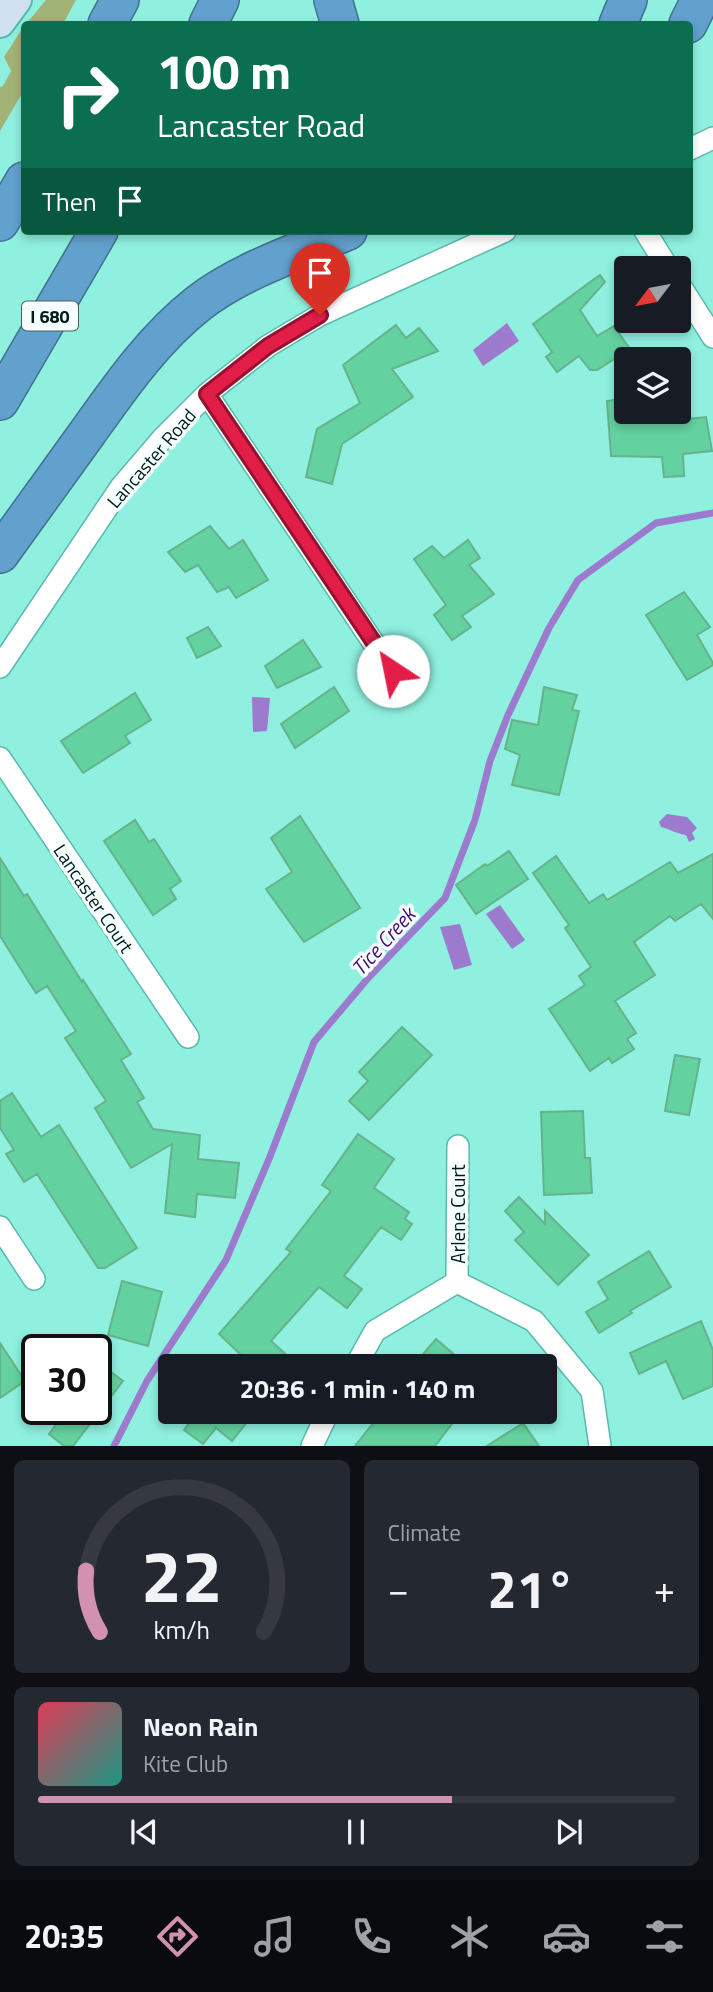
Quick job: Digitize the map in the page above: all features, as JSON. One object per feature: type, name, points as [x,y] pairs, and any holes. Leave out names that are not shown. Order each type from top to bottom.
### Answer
[{"type":"highway","points":[[109,21],[120,0]]},
{"type":"highway","points":[[210,21],[220,0]]},
{"type":"highway","points":[[333,0],[339,21]]},
{"type":"highway","points":[[619,21],[628,0]]},
{"type":"highway","points":[[690,21],[700,0]]},
{"type":"highway","points":[[0,222],[21,186]]},
{"type":"highway","name":"I 680","points":[[0,401],[97,235]]},
{"type":"highway","points":[[0,554],[135,369],[183,317],[207,297],[231,283],[338,235]]},
{"type":"main road","points":[[0,23],[17,0]]},
{"type":"street","points":[[693,148],[713,138]]},
{"type":"street","name":"Lancaster Road","points":[[0,667],[121,487],[162,439],[207,394],[268,346],[320,315],[496,235]]},
{"type":"street","points":[[647,235],[661,256]]},
{"type":"street","points":[[691,303],[713,337]]},
{"type":"street","points":[[207,394],[393,671]]},
{"type":"street","name":"Lancaster Court","points":[[0,758],[188,1037]]},
{"type":"street","name":"Arlene Court","points":[[457,1282],[458,1146]]},
{"type":"street","points":[[0,1227],[34,1279]]},
{"type":"street","points":[[362,1354],[375,1331],[457,1282],[534,1321],[592,1391],[600,1446]]},
{"type":"street","points":[[312,1446],[322,1424]]},
{"type":"green space","points":[[46,0],[76,0],[65,21],[28,21]]},
{"type":"green space","points":[[21,31],[21,95],[0,131],[0,87],[11,71],[4,57]]},
{"type":"shaded area","points":[[507,323],[519,341],[483,366],[473,350]]},
{"type":"shaded area","points":[[252,697],[270,698],[267,731],[253,732]]},
{"type":"shaded area","points":[[667,814],[687,817],[697,828],[692,833],[695,839],[689,842],[686,835],[661,827],[659,822]]},
{"type":"shaded area","points":[[500,905],[525,940],[512,949],[486,914]]},
{"type":"shaded area","points":[[460,924],[472,965],[454,970],[440,927]]},
{"type":"building","points":[[600,275],[605,282],[580,310],[597,336],[614,326],[614,333],[619,333],[629,347],[614,347],[614,359],[597,370],[590,370],[579,356],[557,372],[546,357],[552,352],[533,324]]},
{"type":"building","points":[[396,325],[406,338],[419,328],[438,351],[392,369],[413,397],[342,444],[332,484],[306,477],[317,429],[360,403],[343,365]]},
{"type":"building","points":[[614,400],[614,424],[691,424],[691,419],[706,417],[712,451],[683,454],[684,476],[664,477],[662,457],[611,456],[607,401]]},
{"type":"building","points":[[210,526],[229,549],[243,540],[268,580],[236,598],[229,587],[217,592],[198,565],[185,572],[168,552]]},
{"type":"building","points":[[468,540],[480,558],[469,565],[494,594],[462,616],[471,627],[452,640],[434,615],[446,605],[414,559],[432,546],[444,558]]},
{"type":"building","points":[[684,592],[710,627],[697,635],[713,663],[687,680],[646,615]]},
{"type":"building","points":[[208,627],[221,646],[197,658],[187,638]]},
{"type":"building","points":[[303,640],[321,667],[277,688],[265,666]]},
{"type":"building","points":[[334,687],[349,711],[295,748],[281,724]]},
{"type":"building","points":[[544,687],[577,695],[572,710],[579,711],[559,795],[512,785],[520,755],[505,749],[512,720],[538,725]]},
{"type":"building","points":[[135,693],[151,720],[125,736],[130,743],[83,773],[61,741]]},
{"type":"building","points":[[300,816],[360,908],[304,942],[266,889],[292,872],[271,838]]},
{"type":"building","points":[[135,820],[149,842],[154,839],[181,881],[170,889],[176,899],[153,915],[104,841]]},
{"type":"building","points":[[509,851],[528,879],[476,914],[456,885]]},
{"type":"building","points":[[713,854],[713,919],[701,904],[675,921],[670,916],[634,942],[655,975],[615,1001],[636,1033],[627,1039],[634,1049],[612,1063],[609,1058],[590,1071],[549,1009],[585,985],[579,976],[591,967],[565,928],[569,925],[533,873],[556,856],[589,903],[603,894],[607,900],[670,862],[678,873]]},
{"type":"building","points":[[0,858],[24,896],[27,894],[131,1054],[121,1060],[144,1098],[137,1102],[153,1129],[200,1135],[198,1159],[239,1163],[235,1198],[197,1194],[195,1217],[165,1213],[172,1144],[131,1168],[95,1108],[106,1101],[65,1038],[76,1031],[47,986],[36,993],[0,936]]},
{"type":"building","points":[[402,1027],[432,1055],[369,1120],[349,1101],[368,1081],[359,1072]]},
{"type":"building","points":[[675,1055],[700,1059],[689,1115],[665,1111]]},
{"type":"building","points":[[12,1093],[41,1137],[59,1125],[137,1248],[105,1268],[98,1268],[37,1174],[24,1182],[6,1154],[14,1150],[0,1128],[0,1101]]},
{"type":"building","points":[[583,1111],[585,1158],[590,1158],[592,1193],[544,1195],[541,1112]]},
{"type":"building","points":[[358,1134],[394,1159],[374,1188],[409,1212],[405,1219],[412,1224],[401,1240],[381,1227],[344,1276],[362,1289],[347,1308],[319,1287],[271,1341],[286,1354],[240,1354],[219,1334],[291,1252],[286,1249],[331,1191],[322,1185]]},
{"type":"building","points":[[519,1197],[545,1224],[545,1211],[589,1255],[558,1285],[515,1240],[524,1232],[505,1211]]},
{"type":"building","points":[[649,1251],[671,1287],[599,1333],[586,1312],[608,1299],[598,1282]]},
{"type":"building","points":[[122,1281],[162,1292],[148,1346],[108,1334]]},
{"type":"building","points":[[701,1321],[713,1350],[713,1386],[683,1399],[666,1361],[639,1374],[630,1353]]},
{"type":"building","points":[[436,1339],[454,1354],[423,1354]]},
{"type":"building","points":[[0,1343],[21,1375],[21,1384],[0,1398]]},
{"type":"building","points":[[112,1373],[123,1381],[112,1395]]},
{"type":"building","points":[[188,1424],[245,1424],[232,1441],[216,1428],[203,1444],[184,1430]]},
{"type":"building","points":[[372,1424],[452,1424],[435,1446],[355,1446]]},
{"type":"building","points":[[524,1424],[539,1446],[487,1446]]},
{"type":"building","points":[[56,1425],[89,1425],[73,1446],[64,1446],[49,1434]]},
{"type":"waterway","name":"Tice Creek","points":[[114,1446],[147,1381],[226,1260],[314,1042],[369,977],[445,898],[475,820],[490,761],[508,715],[549,628],[578,580],[656,523],[713,513]]},
{"type":"route","points":[[320,315],[268,346],[207,394],[393,671]]}]
